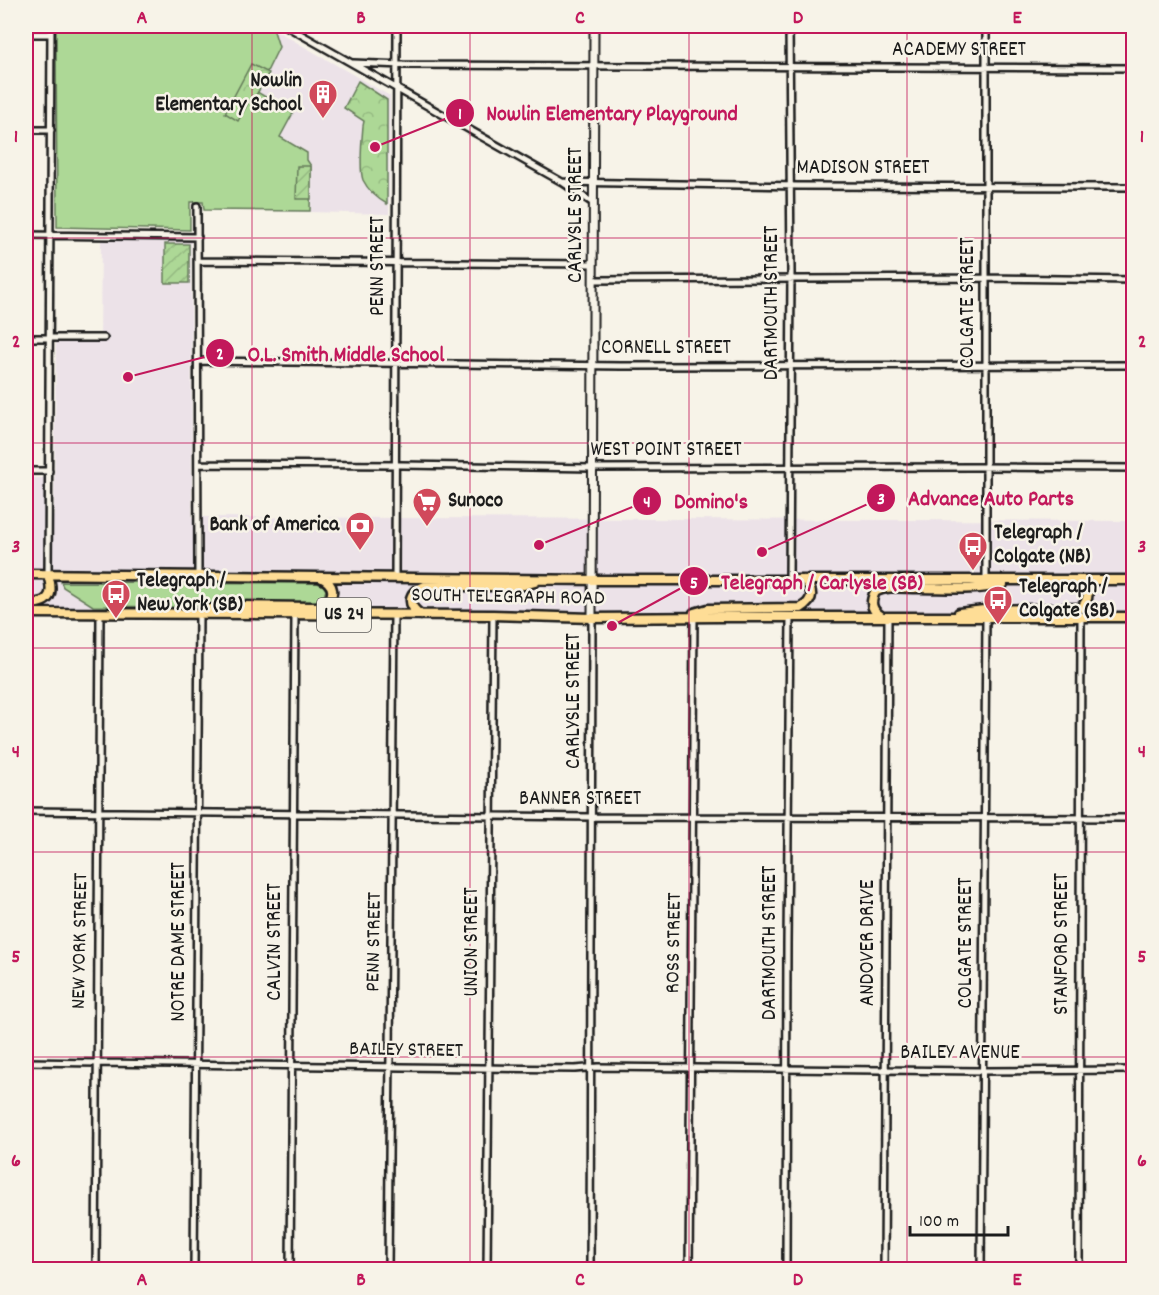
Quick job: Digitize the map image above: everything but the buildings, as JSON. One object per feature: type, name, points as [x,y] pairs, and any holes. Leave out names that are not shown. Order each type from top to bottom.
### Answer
[{"type":"main road","name":"SOUTH TELEGRAPH ROAD","points":[[26,574],[592,580],[1134,580]]},
{"type":"main road","points":[[26,604],[41,604],[48,598],[51,586],[48,575]]},
{"type":"main road","points":[[184,614],[237,606],[324,606],[331,597],[332,587],[326,580],[319,577]]},
{"type":"main road","points":[[422,615],[415,611],[411,597],[413,592],[425,586],[524,585],[545,579]]},
{"type":"main road","points":[[681,617],[708,609],[801,608],[809,601],[812,594],[804,580]]},
{"type":"main road","points":[[885,616],[873,609],[871,601],[875,592],[879,590],[995,586],[1018,580]]},
{"type":"main road","points":[[944,617],[966,611],[1081,608],[1086,601],[1088,591],[1078,580]]},
{"type":"main road","name":"SOUTH TELEGRAPH ROAD","points":[[26,613],[493,615],[592,618],[1134,617]]},
{"type":"street","points":[[48,575],[51,26]]},
{"type":"street","points":[[286,26],[562,182],[593,203]]},
{"type":"street","name":"PENN STREET","points":[[395,578],[397,26]]},
{"type":"street","name":"CARLYSLE STREET","points":[[590,1269],[594,26]]},
{"type":"street","name":"DARTMOUTH STREET","points":[[789,26],[789,580]]},
{"type":"street","name":"COLGATE STREET","points":[[986,26],[986,580]]},
{"type":"street","points":[[26,34],[51,34]]},
{"type":"street","name":"ACADEMY STREET","points":[[353,63],[1134,68]]},
{"type":"street","points":[[26,130],[51,130]]},
{"type":"street","name":"MADISON STREET","points":[[562,182],[789,186],[1134,187]]},
{"type":"street","points":[[197,206],[198,576]]},
{"type":"street","points":[[26,235],[198,237]]},
{"type":"street","points":[[198,261],[593,264]]},
{"type":"street","points":[[593,280],[986,278],[1134,280]]},
{"type":"street","points":[[26,338],[104,338]]},
{"type":"street","name":"CORNELL STREET","points":[[198,361],[790,366],[1134,365]]},
{"type":"street","name":"WEST POINT STREET","points":[[198,464],[592,468],[1134,468]]},
{"type":"street","points":[[26,471],[49,471]]},
{"type":"street","name":"NEW YORK STREET","points":[[96,1269],[100,613]]},
{"type":"street","name":"NOTRE DAME STREET","points":[[194,1269],[199,614]]},
{"type":"street","name":"CALVIN STREET","points":[[290,1269],[295,615]]},
{"type":"street","name":"PENN STREET","points":[[388,1269],[394,615]]},
{"type":"street","name":"UNION STREET","points":[[487,1269],[493,615]]},
{"type":"street","name":"ANDOVER DRIVE","points":[[884,1269],[885,616]]},
{"type":"street","name":"ROSS STREET","points":[[689,1269],[693,617]]},
{"type":"street","name":"DARTMOUTH STREET","points":[[786,1269],[790,617]]},
{"type":"street","name":"COLGATE STREET","points":[[981,1269],[986,617]]},
{"type":"street","name":"STANFORD STREET","points":[[1078,1269],[1081,618]]},
{"type":"street","name":"BANNER STREET","points":[[26,811],[592,817],[1134,818]]},
{"type":"street","name":"BAILEY STREET","points":[[26,1062],[787,1070]]},
{"type":"street","name":"BAILEY AVENUE","points":[[787,1070],[1134,1070]]},
{"type":"shaded area","points":[[270,27],[390,96],[389,214],[222,210],[223,112]]},
{"type":"shaded area","points":[[101,240],[191,241],[192,517],[1133,521],[1133,618],[26,613],[26,478],[49,478],[49,516],[54,516],[56,342],[100,343]]},
{"type":"green space","points":[[56,26],[271,26],[279,47],[257,92],[293,113],[280,137],[307,153],[307,160],[311,166],[310,211],[204,210],[203,202],[190,202],[190,230],[57,227]]},
{"type":"green space","points":[[251,64],[269,73],[255,97],[252,96],[238,121],[225,113]]},
{"type":"green space","points":[[358,81],[387,100],[387,204],[374,194],[363,180],[361,161],[364,121],[344,108]]},
{"type":"green space","points":[[297,166],[311,166],[311,199],[296,199]]},
{"type":"green space","points":[[165,244],[189,244],[189,283],[165,283]]},
{"type":"green space","points":[[61,582],[317,583],[323,585],[326,590],[323,599],[313,604],[93,606],[63,587]]},
{"type":"place","name":"Nowlin Elementary School","points":[[323,120]]},
{"type":"place","name":"Nowlin Elementary Playground","points":[[375,147]]},
{"type":"place","name":"O.L. Smith Middle School","points":[[128,377]]},
{"type":"place","name":"Sunoco","points":[[427,528]]},
{"type":"place","name":"Domino's","points":[[539,545]]},
{"type":"place","name":"Bank of America","points":[[360,552]]},
{"type":"place","name":"Advance Auto Parts","points":[[762,552]]},
{"type":"place","name":"Telegraph / Colgate (NB)","points":[[973,572]]},
{"type":"place","name":"Telegraph / New York (SB)","points":[[116,620]]},
{"type":"place","name":"Telegraph / Carlysle (SB)","points":[[612,626]]},
{"type":"place","name":"Telegraph / Colgate (SB)","points":[[998,626]]}]
